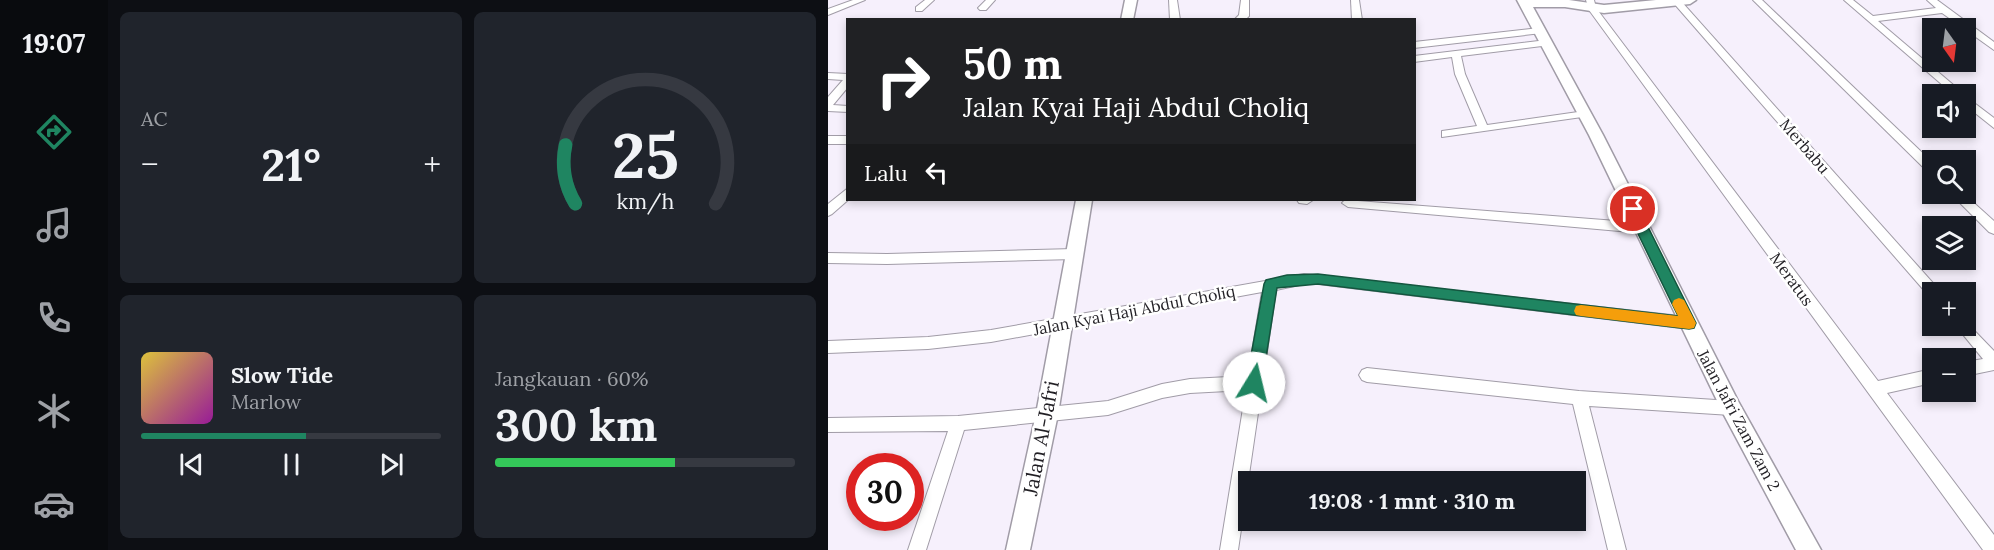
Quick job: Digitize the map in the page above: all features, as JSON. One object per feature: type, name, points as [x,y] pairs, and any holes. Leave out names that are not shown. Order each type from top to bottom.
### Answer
[{"type":"street","points":[[828,12],[861,0]]},
{"type":"street","points":[[919,9],[930,0]]},
{"type":"street","points":[[983,8],[991,0]]},
{"type":"street","points":[[1127,18],[1131,0]]},
{"type":"street","points":[[1173,0],[1175,18]]},
{"type":"street","points":[[1241,18],[1244,16],[1245,0]]},
{"type":"street","points":[[1355,0],[1357,18]]},
{"type":"street","points":[[1524,1],[1591,4],[1613,9],[1690,0]]},
{"type":"street","points":[[1756,0],[1922,159]]},
{"type":"street","points":[[1848,0],[1947,84]]},
{"type":"street","points":[[1931,0],[1994,47]]},
{"type":"street","name":"Jalan Jafri Zam Zam 2","points":[[1524,1],[1642,228],[1731,408],[1809,550]]},
{"type":"street","name":"Merbabu","points":[[1676,1],[1925,282]]},
{"type":"street","name":"Meratus","points":[[1591,4],[1994,550]]},
{"type":"street","points":[[1871,20],[1944,10]]},
{"type":"street","points":[[1416,45],[1543,37]]},
{"type":"street","points":[[1416,59],[1456,54],[1543,37]]},
{"type":"street","points":[[1456,54],[1460,74],[1483,128]]},
{"type":"street","points":[[828,75],[846,78]]},
{"type":"street","points":[[828,104],[846,81]]},
{"type":"street","points":[[828,108],[846,109]]},
{"type":"street","points":[[1976,108],[1994,124]]},
{"type":"street","points":[[1446,134],[1584,114]]},
{"type":"street","points":[[828,140],[846,140]]},
{"type":"street","points":[[828,211],[838,197]]},
{"type":"street","name":"Jalan Al-Jafri","points":[[1018,550],[1047,414],[1084,201]]},
{"type":"street","points":[[1348,203],[1642,228]]},
{"type":"street","points":[[1968,204],[1994,229]]},
{"type":"street","points":[[828,258],[887,259],[1074,254]]},
{"type":"street","name":"Jalan Kyai Haji Abdul Choliq","points":[[828,347],[928,343],[1061,325],[1270,284],[1318,279],[1689,323]]},
{"type":"street","points":[[1229,550],[1270,284]]},
{"type":"street","points":[[1972,336],[1994,362],[1976,366]]},
{"type":"street","points":[[1367,375],[1579,398],[1731,408]]},
{"type":"street","points":[[1873,389],[1922,378]]},
{"type":"street","points":[[828,425],[958,423],[1108,408],[1162,391],[1190,386],[1254,383]]},
{"type":"street","points":[[1579,398],[1617,550]]},
{"type":"street","points":[[917,550],[958,423]]},
{"type":"slow traffic","points":[[1581,311],[1689,323],[1679,304]]},
{"type":"route","points":[[1254,383],[1270,284],[1287,281],[1318,279],[1689,323],[1633,209]]}]
